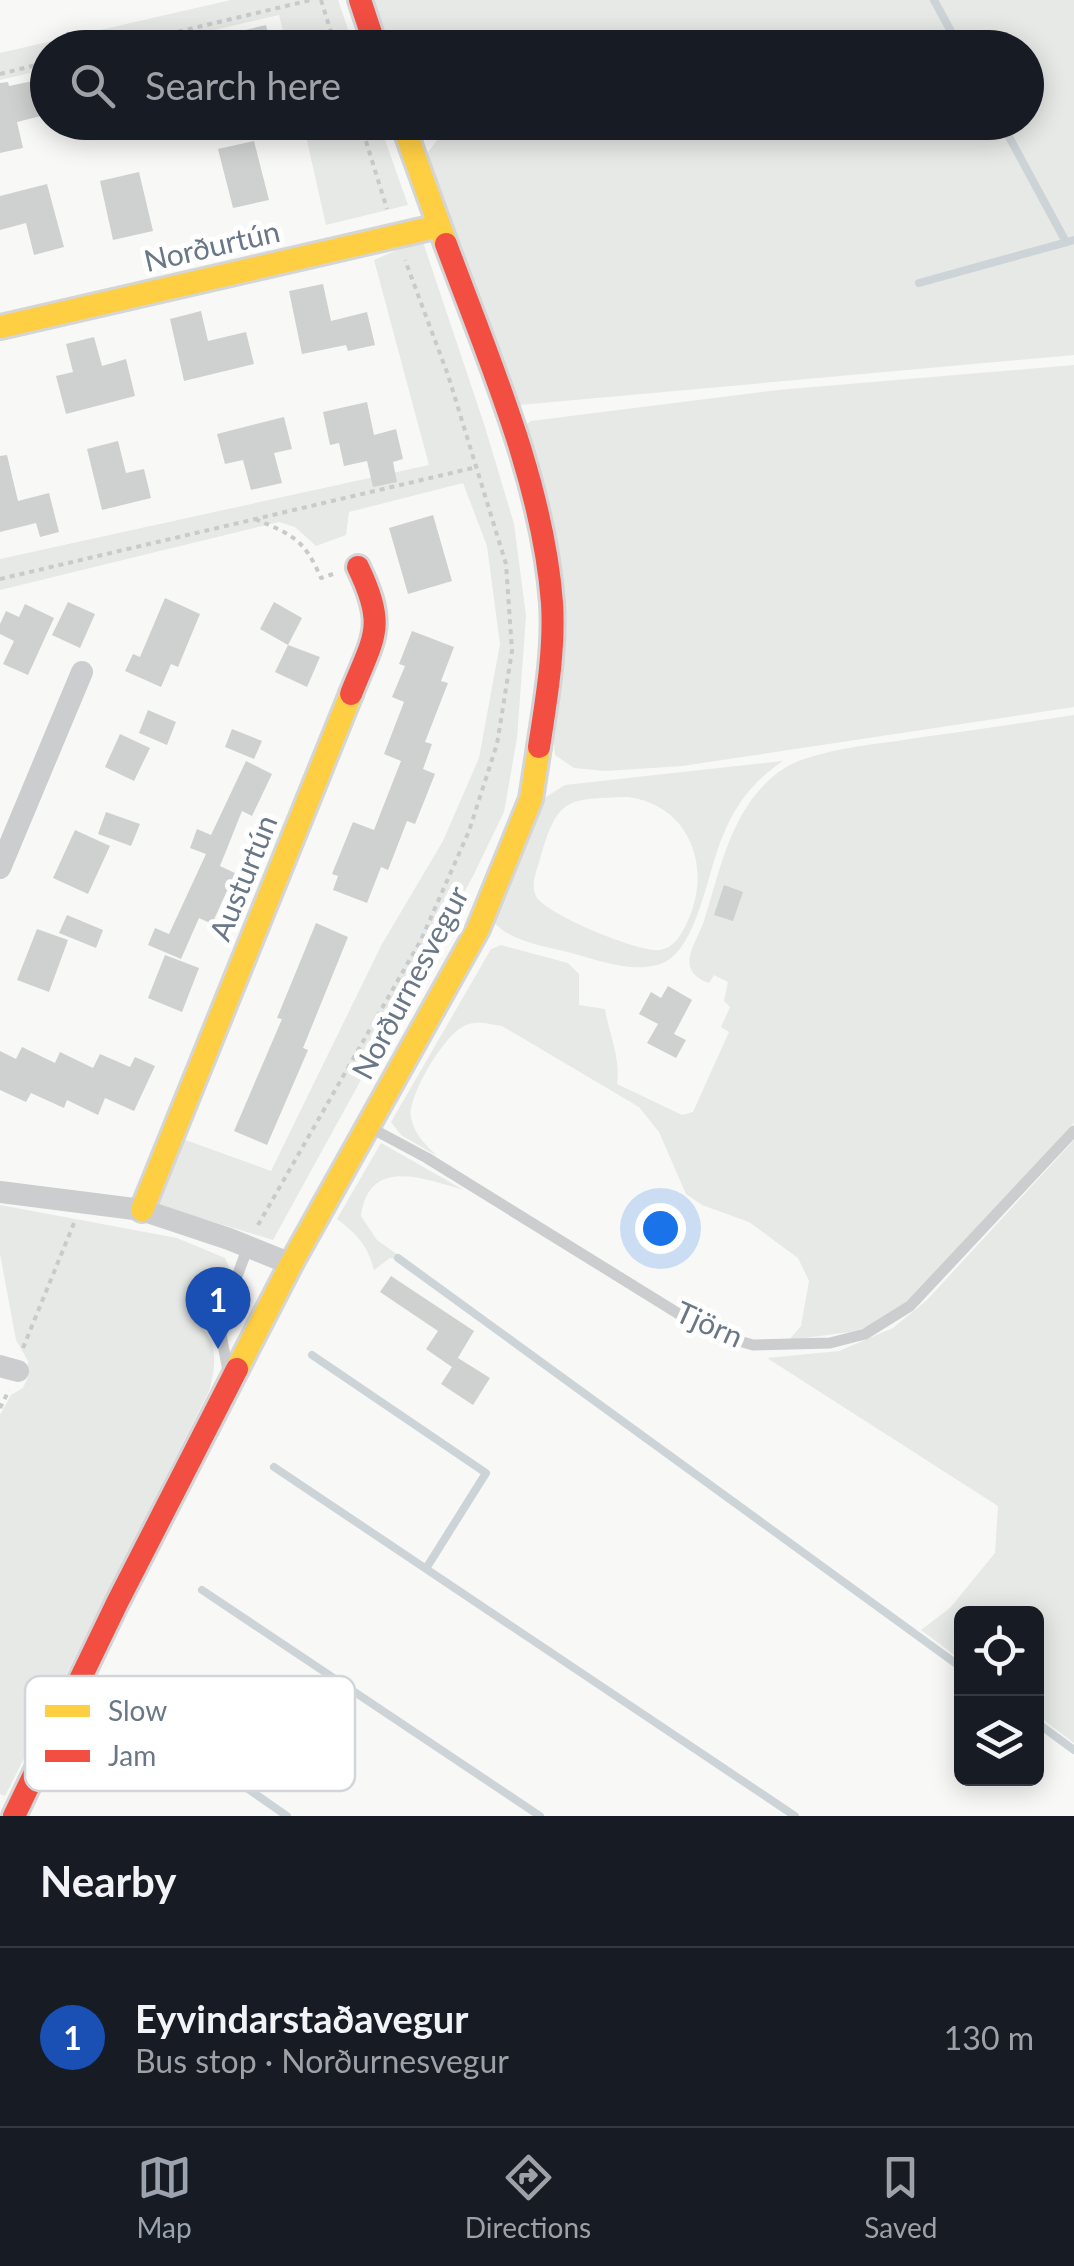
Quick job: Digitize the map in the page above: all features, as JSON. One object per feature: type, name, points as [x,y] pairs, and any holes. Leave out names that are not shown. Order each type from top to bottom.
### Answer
[{"type":"street","points":[[360,0],[370,30]]},
{"type":"street","name":"Norðurnesvegur","points":[[82,1676],[291,1264],[492,900],[531,800],[548,690],[552,604],[534,501],[492,369],[408,140]]},
{"type":"street","name":"Norðurtún","points":[[0,327],[439,226]]},
{"type":"street","name":"Austurtún","points":[[142,1210],[377,629],[372,596],[358,568]]},
{"type":"street","points":[[0,868],[82,672]]},
{"type":"street","points":[[0,1192],[142,1210],[291,1264]]},
{"type":"street","name":"Norðurnesvegur","points":[[14,1816],[26,1791]]},
{"type":"lane","name":"Tjörn","points":[[368,1126],[427,1158],[687,1319],[753,1345],[789,1346],[830,1343],[865,1334],[910,1306],[1074,1131]]},
{"type":"lane","points":[[230,1382],[219,1324],[248,1246]]},
{"type":"path","points":[[185,30],[311,0]]},
{"type":"path","points":[[321,0],[330,30]]},
{"type":"path","points":[[0,74],[30,66]]},
{"type":"path","points":[[248,1246],[421,940],[469,831],[497,744],[512,651],[506,564],[448,375],[395,235],[366,140]]},
{"type":"path","points":[[0,579],[477,467]]},
{"type":"path","points":[[255,519],[295,536],[309,551],[321,578],[358,568]]},
{"type":"path","points":[[0,1408],[9,1368],[24,1342],[82,1203]]},
{"type":"shaded area","points":[[231,0],[338,0],[348,30],[283,30],[279,15],[214,30],[100,30]]},
{"type":"shaded area","points":[[364,0],[1074,0],[1074,355],[519,405],[422,160],[437,140],[1044,140],[1044,30],[374,30]]},
{"type":"shaded area","points":[[30,46],[30,73],[0,80],[0,53]]},
{"type":"shaded area","points":[[307,140],[385,140],[408,205],[326,225]]},
{"type":"shaded area","points":[[422,239],[514,524],[526,616],[517,738],[504,812],[473,876],[273,1240],[154,1204],[180,1138],[271,1171],[382,944],[443,841],[479,758],[500,644],[487,546],[463,483],[349,512],[346,535],[316,546],[295,527],[279,522],[0,590],[0,559],[429,465],[374,260]]},
{"type":"shaded area","points":[[1074,365],[1074,707],[682,766],[605,771],[574,768],[555,755],[523,427],[531,421],[778,390]]},
{"type":"shaded area","points":[[1074,715],[1074,1123],[927,1284],[875,1325],[789,1340],[801,1326],[809,1281],[798,1258],[749,1222],[702,1205],[686,1194],[659,1132],[639,1107],[502,1026],[464,1026],[437,1054],[421,1082],[411,1118],[418,1134],[437,1156],[401,1135],[391,1122],[491,949],[501,945],[568,963],[579,974],[579,1005],[605,1009],[616,1056],[617,1084],[682,1115],[693,1112],[729,1032],[721,1027],[730,1007],[724,1001],[728,982],[714,975],[709,983],[698,978],[689,964],[690,956],[734,830],[766,783],[793,763],[831,752]]},
{"type":"shaded area","points":[[783,761],[754,785],[733,815],[686,940],[676,953],[655,966],[608,963],[530,943],[509,934],[492,920],[541,800],[565,785]],"holes":[[[606,798],[648,802],[666,811],[690,840],[698,878],[684,928],[675,942],[660,950],[633,945],[573,922],[543,904],[534,887],[546,839],[567,806]]]},
{"type":"shaded area","points":[[1074,1140],[1074,1743],[1044,1720],[1044,1606],[954,1606],[954,1655],[921,1630],[950,1608],[995,1553],[998,1506],[767,1358],[839,1351],[893,1328],[927,1300]]},
{"type":"shaded area","points":[[381,1143],[464,1190],[400,1176],[375,1185],[366,1197],[361,1216],[377,1240],[405,1260],[390,1258],[374,1270],[361,1241],[337,1219]]},
{"type":"shaded area","points":[[0,1205],[177,1238],[225,1258],[231,1272],[203,1329],[214,1351],[209,1391],[65,1676],[25,1676],[25,1756],[5,1796],[0,1794],[0,1415],[11,1395],[23,1388],[28,1361],[16,1340],[0,1254]]},
{"type":"building","points":[[8,82],[9,86],[30,82],[30,119],[17,122],[23,148],[0,153],[0,83]]},
{"type":"building","points":[[254,141],[269,200],[233,208],[218,149]]},
{"type":"building","points":[[139,172],[153,231],[113,240],[100,181]]},
{"type":"building","points":[[47,184],[64,247],[34,255],[26,223],[0,230],[0,196]]},
{"type":"building","points":[[323,284],[331,321],[367,312],[375,345],[348,351],[346,345],[302,354],[289,291]]},
{"type":"building","points":[[201,311],[208,341],[246,332],[254,364],[184,381],[170,319]]},
{"type":"building","points":[[94,337],[102,366],[126,359],[135,396],[66,414],[56,376],[73,372],[66,344]]},
{"type":"building","points":[[367,402],[374,435],[396,429],[403,459],[393,462],[397,482],[373,487],[367,461],[344,466],[339,443],[330,445],[323,412]]},
{"type":"building","points":[[284,417],[292,449],[274,453],[282,483],[251,490],[243,460],[225,464],[217,434]]},
{"type":"building","points":[[118,441],[126,473],[144,469],[151,498],[102,510],[87,449]]},
{"type":"building","points":[[7,455],[18,501],[49,493],[59,532],[40,537],[36,523],[0,532],[0,456]]},
{"type":"building","points":[[433,515],[452,581],[408,594],[389,528]]},
{"type":"building","points":[[165,598],[200,614],[178,667],[171,664],[161,687],[125,671],[133,654],[140,657]]},
{"type":"building","points":[[68,602],[95,614],[80,648],[52,635]]},
{"type":"building","points":[[274,602],[302,618],[288,645],[260,629]]},
{"type":"building","points":[[25,604],[54,618],[28,675],[3,664],[14,641],[0,634],[6,611],[19,617]]},
{"type":"building","points":[[412,631],[454,647],[441,681],[448,683],[425,742],[432,744],[423,769],[435,774],[415,824],[407,821],[388,870],[381,867],[367,903],[333,890],[338,876],[332,874],[353,822],[374,830],[401,761],[384,754],[404,702],[392,697],[405,666],[399,664]]},
{"type":"building","points":[[288,645],[320,657],[307,687],[275,672]]},
{"type":"building","points":[[148,710],[176,722],[167,745],[139,733]]},
{"type":"building","points":[[232,729],[262,741],[254,759],[225,747]]},
{"type":"building","points":[[120,734],[150,748],[134,781],[105,767]]},
{"type":"building","points":[[246,761],[272,774],[252,816],[242,811],[220,866],[235,873],[212,924],[199,918],[181,959],[148,945],[155,928],[169,934],[206,854],[190,848],[197,829],[211,835]]},
{"type":"building","points":[[106,812],[140,824],[131,846],[98,834]]},
{"type":"building","points":[[75,830],[110,846],[88,894],[53,878]]},
{"type":"building","points":[[724,885],[743,892],[733,921],[714,915]]},
{"type":"building","points":[[67,915],[103,930],[96,948],[59,933]]},
{"type":"building","points":[[316,923],[348,937],[303,1048],[308,1050],[267,1145],[234,1131],[282,1019],[277,1018]]},
{"type":"building","points":[[37,929],[68,940],[49,992],[17,980]]},
{"type":"building","points":[[165,955],[199,968],[182,1012],[148,998]]},
{"type":"building","points":[[668,986],[692,1000],[674,1034],[686,1040],[676,1058],[647,1043],[658,1024],[639,1014],[651,992],[661,998]]},
{"type":"building","points":[[22,1047],[55,1063],[60,1052],[93,1068],[100,1054],[130,1067],[135,1057],[155,1066],[134,1111],[105,1098],[98,1115],[67,1100],[64,1108],[31,1093],[26,1102],[0,1090],[0,1051],[16,1059]]},
{"type":"building","points":[[391,1276],[474,1331],[456,1361],[458,1358],[490,1378],[473,1405],[441,1384],[452,1367],[426,1349],[438,1331],[380,1292]]},
{"type":"waterway","points":[[934,0],[950,30]]},
{"type":"waterway","points":[[1011,140],[1066,242]]},
{"type":"waterway","points":[[919,283],[1074,240]]},
{"type":"waterway","points":[[398,1258],[954,1662]]},
{"type":"waterway","points":[[312,1355],[486,1473],[427,1567]]},
{"type":"waterway","points":[[274,1467],[795,1816]]},
{"type":"waterway","points":[[202,1590],[331,1676]]},
{"type":"waterway","points":[[355,1692],[540,1816]]},
{"type":"waterway","points":[[1044,1728],[1074,1750]]},
{"type":"waterway","points":[[251,1791],[287,1816]]},
{"type":"traffic: slow","points":[[408,140],[446,244]]},
{"type":"traffic: slow","points":[[0,327],[439,226]]},
{"type":"traffic: slow","points":[[142,1210],[351,694]]},
{"type":"traffic: slow","points":[[237,1369],[291,1264],[478,929],[531,799],[539,747]]},
{"type":"traffic: jam","points":[[360,0],[370,30]]},
{"type":"traffic: jam","points":[[446,244],[526,466],[547,558],[552,639],[539,747]]},
{"type":"traffic: jam","points":[[351,694],[371,644],[375,618],[358,567]]},
{"type":"traffic: jam","points":[[82,1676],[237,1369]]},
{"type":"traffic: jam","points":[[14,1816],[26,1791]]},
{"type":"place","name":"Eyvindarstaðavegur","points":[[218,1349]]}]
